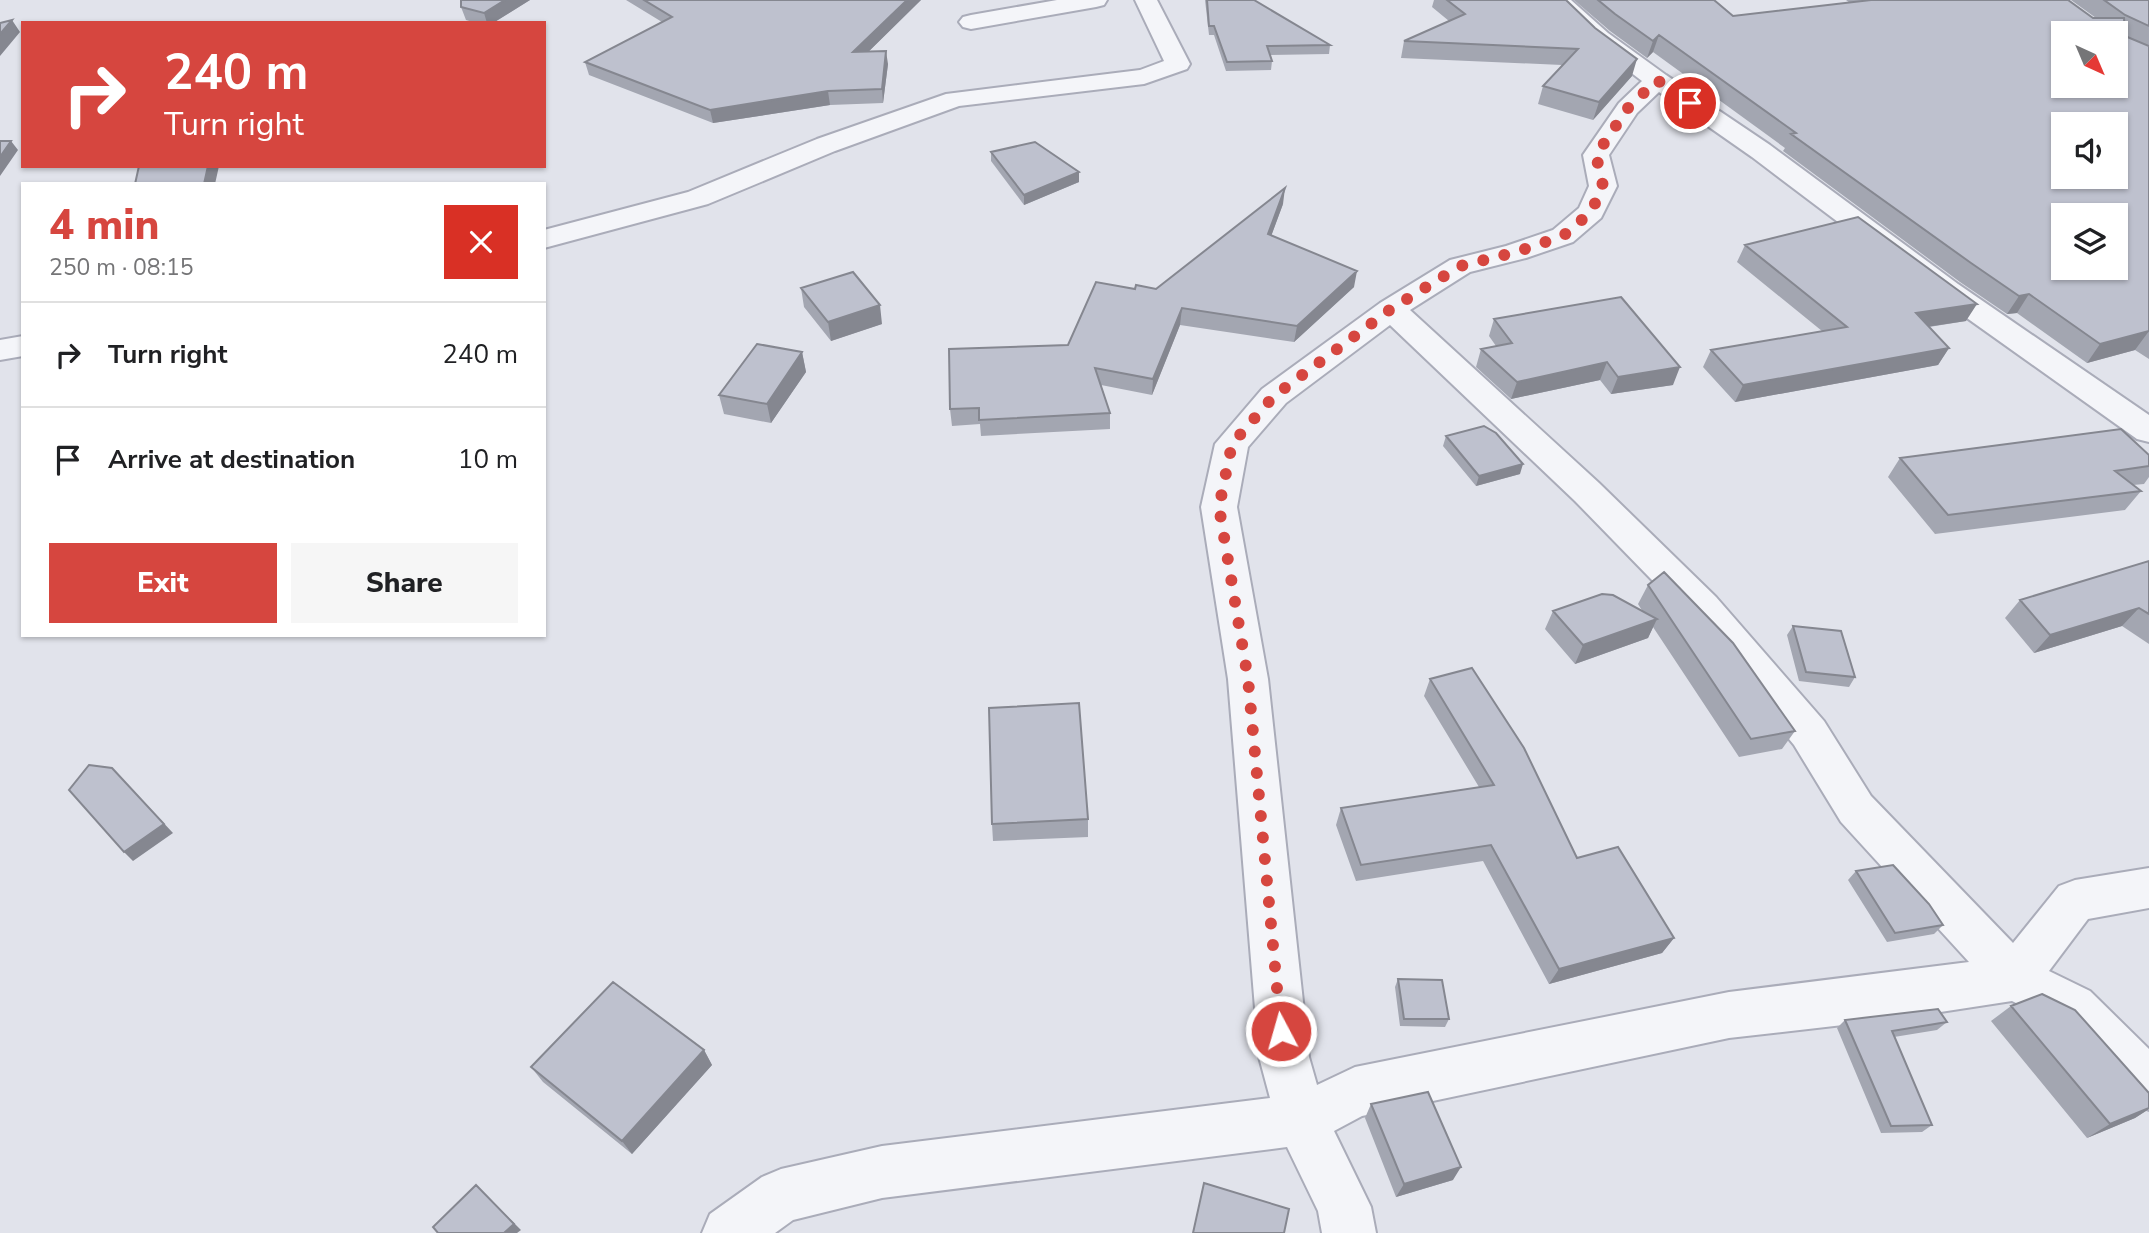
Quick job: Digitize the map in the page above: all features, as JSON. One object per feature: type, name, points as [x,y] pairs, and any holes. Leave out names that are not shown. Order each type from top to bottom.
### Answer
[{"type":"street","points":[[971,22],[1096,0]]},
{"type":"street","points":[[546,238],[698,198],[825,145],[956,99],[1144,77],[1178,64],[1146,0]]},
{"type":"street","points":[[1558,0],[1600,38],[1657,80],[1761,151],[1947,290],[2149,431]]},
{"type":"street","points":[[1349,1233],[1344,1207],[1301,1120],[1283,1057],[1248,679],[1219,507],[1232,444],[1274,396],[1391,309],[1460,266],[1516,252],[1563,236],[1591,212],[1603,186],[1596,155],[1628,108],[1657,80]]},
{"type":"street","points":[[1391,309],[1587,492],[1702,607],[1809,733],[1856,809],[2015,978],[2073,1007],[2149,1085]]},
{"type":"street","points":[[0,350],[21,346]]},
{"type":"street","points":[[729,1233],[780,1196],[882,1172],[1301,1120],[1354,1092],[1729,1015],[1895,996],[2015,978],[2075,901],[2149,888]]},
{"type":"building","points":[[461,0],[505,0],[484,13],[461,7]]},
{"type":"building","points":[[644,0],[907,0],[853,52],[886,51],[882,89],[828,91],[710,110],[585,62],[672,17]]},
{"type":"building","points":[[1207,0],[1254,0],[1330,45],[1267,46],[1272,61],[1227,62],[1214,26],[1209,26]]},
{"type":"building","points":[[1447,0],[1566,0],[1595,28],[1637,59],[1599,102],[1543,86],[1578,49],[1404,41],[1465,14]]},
{"type":"building","points":[[1598,0],[1714,0],[1733,16],[1871,0],[2068,0],[2093,18],[2124,18],[2124,21],[2051,21],[2051,98],[2128,98],[2128,37],[2149,46],[2149,331],[2100,344],[2029,294],[2019,296],[1971,263],[1659,35],[1653,41]]},
{"type":"building","points":[[2104,0],[2149,0],[2149,26],[2125,15]]},
{"type":"building","points":[[12,20],[0,34],[0,23]]},
{"type":"building","points":[[0,141],[11,141],[0,157]]},
{"type":"building","points":[[1035,142],[1079,172],[1024,195],[991,152]]},
{"type":"building","points":[[139,168],[208,168],[204,182],[135,182]]},
{"type":"building","points":[[1285,188],[1268,234],[1357,271],[1297,326],[1182,308],[1153,379],[1095,368],[1110,413],[979,420],[979,408],[950,409],[949,349],[1068,345],[1096,282],[1135,289],[1136,285],[1156,289]]},
{"type":"building","points":[[1858,217],[1977,304],[1916,313],[1949,348],[1743,385],[1711,350],[1847,327],[1745,245]]},
{"type":"building","points":[[853,272],[880,305],[828,322],[801,288]]},
{"type":"building","points":[[1621,297],[1680,367],[1618,377],[1607,362],[1517,382],[1481,349],[1512,343],[1494,319]]},
{"type":"building","points":[[757,344],[802,352],[767,404],[719,395]]},
{"type":"building","points":[[1484,426],[1496,433],[1523,464],[1479,476],[1446,436]]},
{"type":"building","points":[[2121,429],[2149,455],[2149,466],[2115,471],[2141,491],[1948,515],[1900,458]]},
{"type":"building","points":[[2149,561],[2149,614],[2139,608],[2050,635],[2020,600]]},
{"type":"building","points":[[1664,572],[1733,643],[1795,731],[1751,739],[1648,585]]},
{"type":"building","points":[[1602,594],[1613,595],[1657,619],[1583,645],[1553,611]]},
{"type":"building","points":[[1793,626],[1841,631],[1855,677],[1806,672]]},
{"type":"building","points":[[1472,668],[1524,748],[1577,858],[1618,847],[1674,938],[1559,969],[1491,845],[1361,865],[1341,808],[1494,785],[1430,679]]},
{"type":"building","points":[[1079,703],[1088,819],[992,824],[989,708]]},
{"type":"building","points":[[89,765],[112,768],[164,824],[124,852],[69,790]]},
{"type":"building","points":[[1893,865],[1929,904],[1943,925],[1895,933],[1856,871]]},
{"type":"building","points":[[1398,979],[1442,980],[1449,1019],[1404,1019]]},
{"type":"building","points":[[613,982],[704,1050],[622,1141],[531,1067]]},
{"type":"building","points":[[2042,994],[2075,1010],[2149,1093],[2149,1108],[2110,1124],[2011,1006]]},
{"type":"building","points":[[1938,1009],[1947,1022],[1892,1031],[1932,1125],[1891,1126],[1845,1020]]},
{"type":"building","points":[[1428,1092],[1461,1167],[1404,1184],[1371,1104]]},
{"type":"building","points":[[1204,1183],[1289,1209],[1284,1233],[1193,1233]]},
{"type":"building","points":[[476,1185],[514,1224],[504,1233],[438,1233],[433,1227]]},
{"type":"route","points":[[1281,1031],[1248,679],[1219,507],[1232,444],[1274,396],[1391,309],[1460,266],[1516,252],[1563,236],[1591,212],[1603,186],[1596,155],[1628,108],[1657,80],[1690,103]]}]
